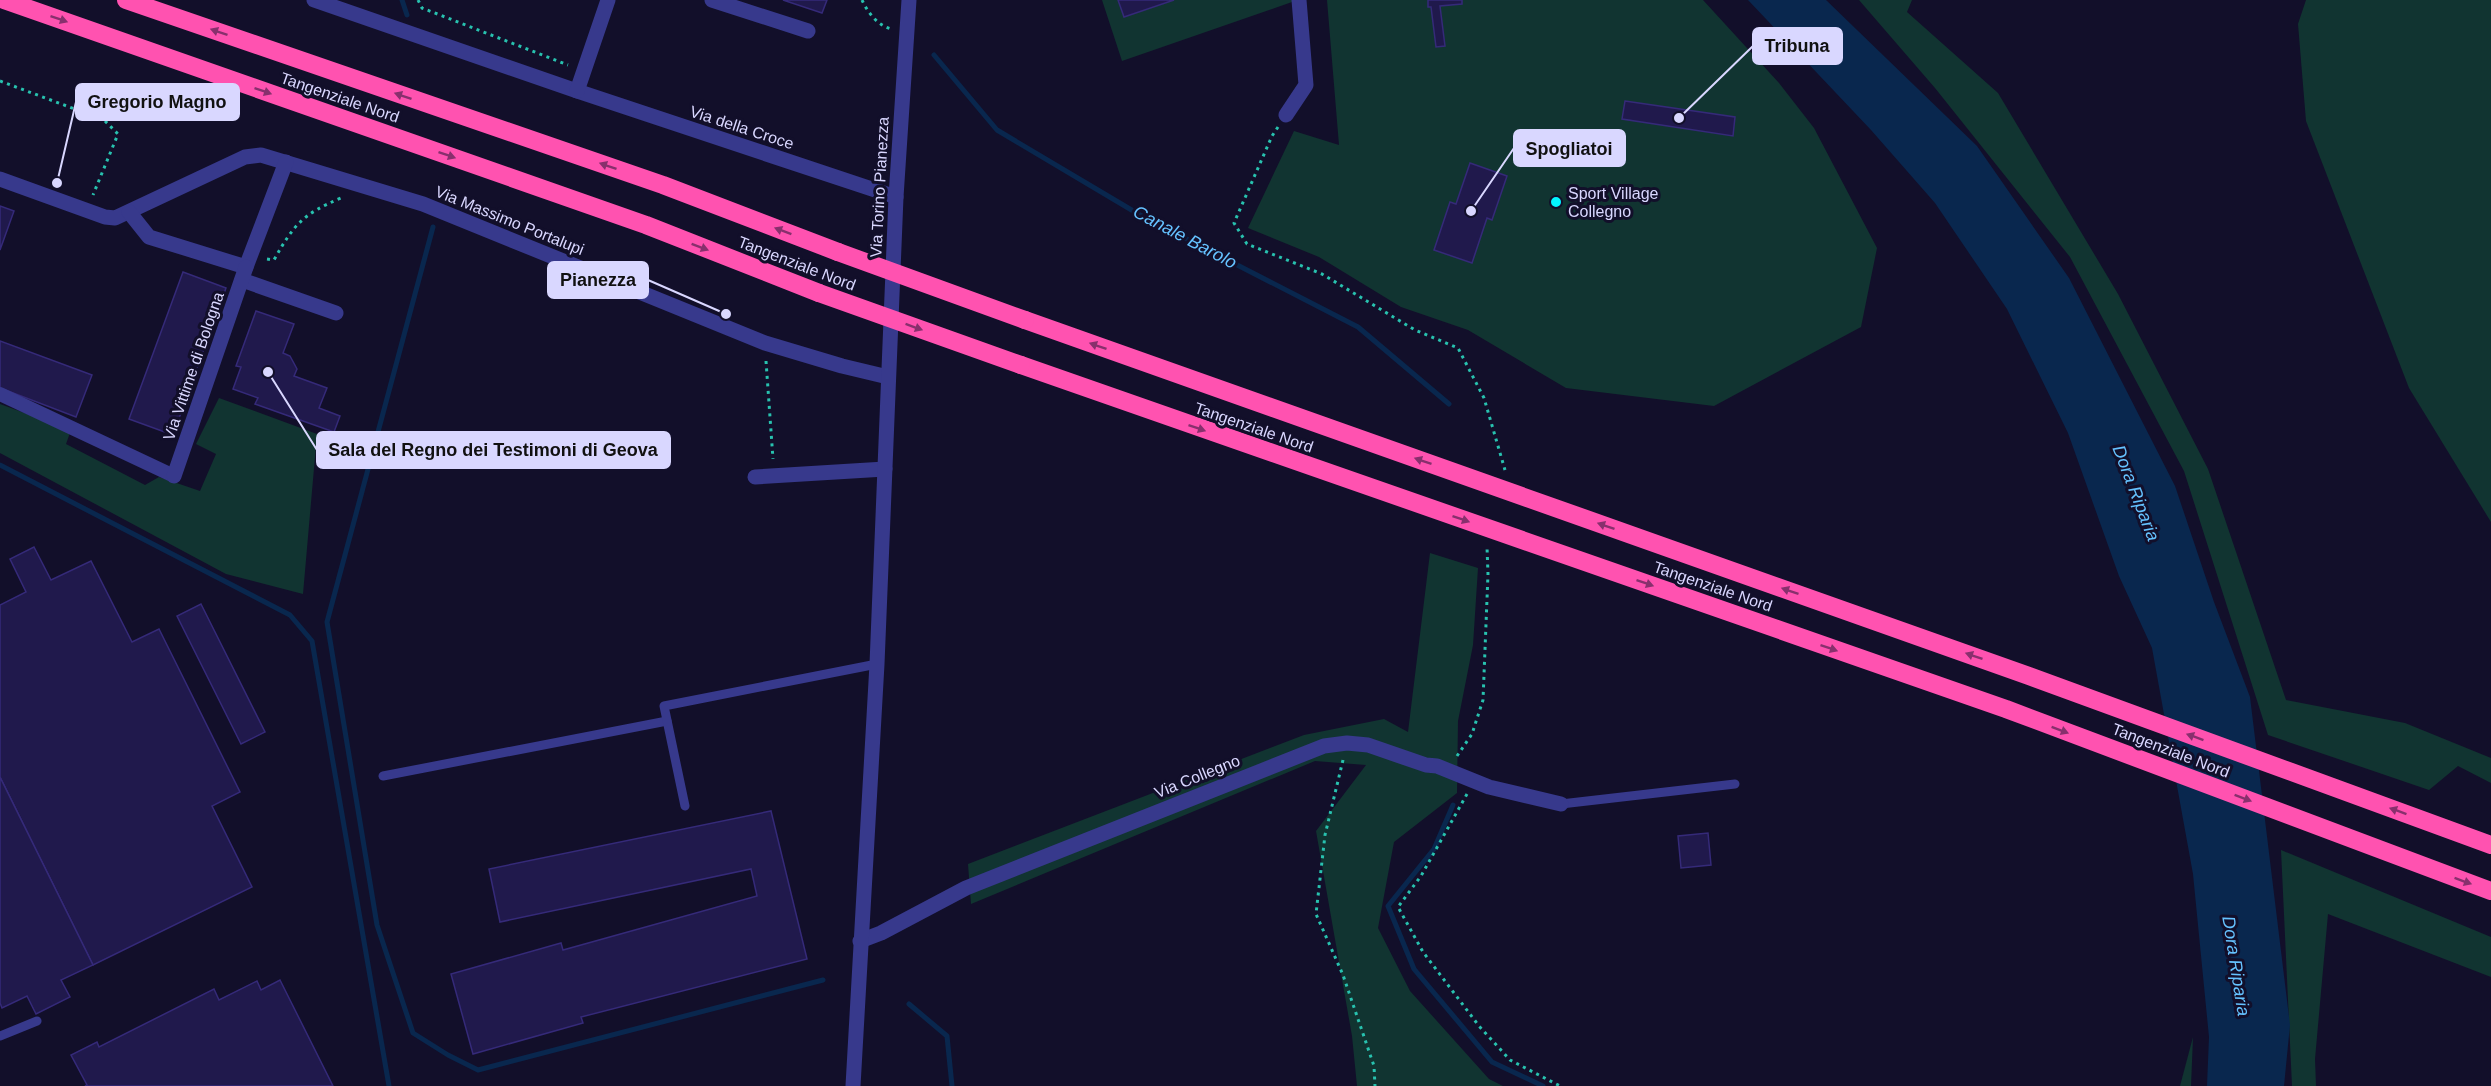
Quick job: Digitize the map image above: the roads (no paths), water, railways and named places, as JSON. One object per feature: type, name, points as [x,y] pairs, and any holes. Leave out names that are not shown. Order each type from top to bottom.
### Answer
[{"type":"highway","name":"Tangenziale Nord","points":[[4,0],[646,225],[819,293],[1021,365],[2006,709],[2491,891]]},
{"type":"highway","name":"Tangenziale Nord","points":[[126,0],[663,185],[1025,320],[2029,676],[2491,845]]},
{"type":"street","name":"Via della Croce","points":[[314,0],[577,91],[896,197]]},
{"type":"street","points":[[577,91],[608,0]]},
{"type":"street","points":[[712,0],[808,31]]},
{"type":"street","name":"Via Torino Pianezza","points":[[888,377],[896,197],[909,0]]},
{"type":"street","points":[[1286,115],[1306,85],[1299,0]]},
{"type":"street","name":"Via Massimo Portalupi","points":[[0,179],[105,217],[115,218],[245,157],[261,155],[423,204],[765,343],[888,377]]},
{"type":"street","points":[[246,268],[286,162]]},
{"type":"street","points":[[129,212],[149,237],[246,268],[336,313]]},
{"type":"street","name":"Via Vittime di Bologna","points":[[174,477],[246,268]]},
{"type":"street","points":[[852,1086],[877,664],[888,377]]},
{"type":"street","points":[[0,394],[174,477]]},
{"type":"street","points":[[755,477],[885,469]]},
{"type":"street","name":"Via Collegno","points":[[860,941],[881,933],[966,888],[1324,746],[1347,743],[1368,745],[1448,770],[1489,788],[1561,804]]},
{"type":"lane","points":[[685,806],[664,706],[877,664]]},
{"type":"lane","points":[[384,776],[667,721]]},
{"type":"lane","points":[[1561,804],[1735,784]]},
{"type":"lane","points":[[0,1036],[37,1021]]},
{"type":"water","name":"Dora Riparia","points":[[1748,0],[1826,0],[1977,146],[2069,278],[2175,486],[2214,602],[2250,697],[2290,1025],[2284,1086],[2207,1086],[2209,1037],[2193,874],[2152,648],[2119,576],[2068,433],[2007,309],[1935,203],[1871,130]]},
{"type":"waterway","points":[[402,0],[407,15]]},
{"type":"waterway","name":"Canale Barolo","points":[[934,55],[997,130],[1140,215],[1358,327],[1449,404]]},
{"type":"waterway","points":[[433,227],[327,622],[377,925],[413,1033],[448,1055],[478,1070],[823,980]]},
{"type":"waterway","points":[[0,465],[290,615],[312,641],[389,1086]]},
{"type":"waterway","name":"Canale Barolo","points":[[1453,805],[1434,849],[1388,906],[1414,969],[1492,1062],[1543,1086]]},
{"type":"waterway","points":[[909,1004],[947,1036],[952,1086]]},
{"type":"place","name":"Tribuna","points":[[1679,118]]},
{"type":"place","name":"Gregorio Magno","points":[[57,183]]},
{"type":"place","name":"Sport Village Collegno","points":[[1556,202]]},
{"type":"place","name":"Spogliatoi","points":[[1471,211]]},
{"type":"place","name":"Pianezza","points":[[726,314]]},
{"type":"place","name":"Sala del Regno dei Testimoni di Geova","points":[[268,372]]}]
